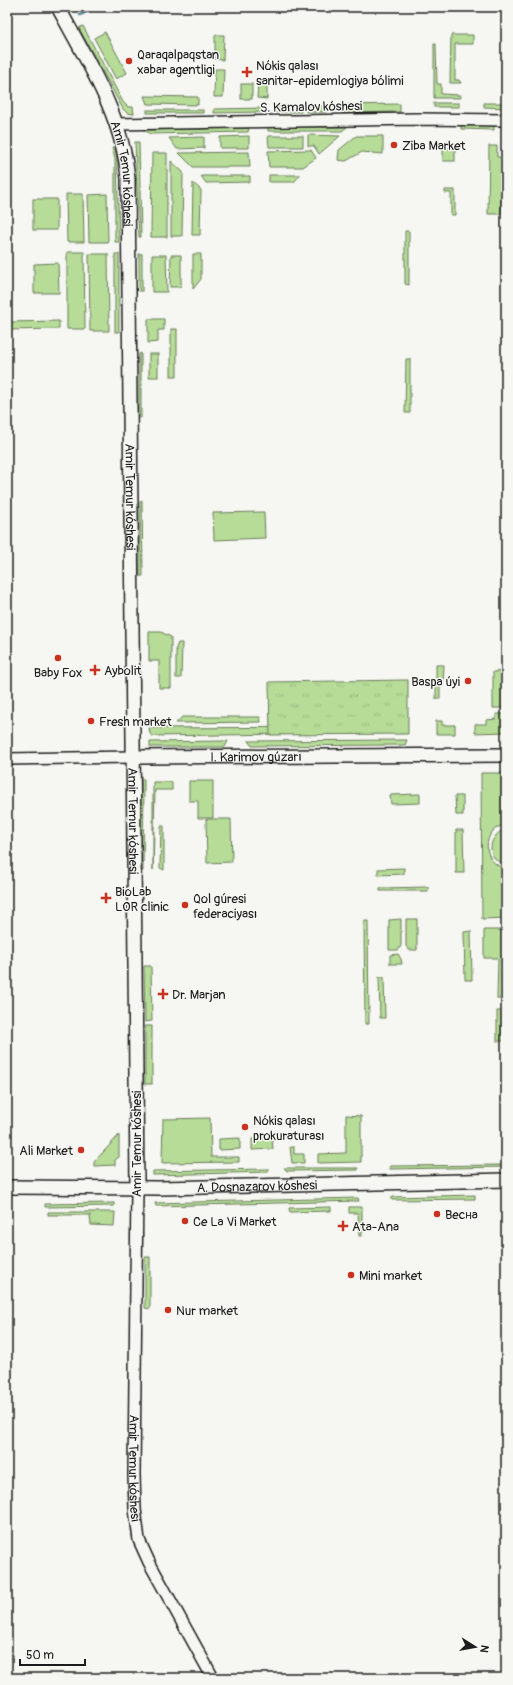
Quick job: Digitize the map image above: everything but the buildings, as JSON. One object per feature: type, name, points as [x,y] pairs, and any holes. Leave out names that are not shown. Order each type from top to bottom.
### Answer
[{"type":"main road","name":"Amir Temur kóshesi","points":[[58,7],[110,105],[127,168],[137,1188]]},
{"type":"main road","name":"I. Karimov gúzarı","points":[[133,757],[506,755]]},
{"type":"main road","name":"A. Dosnazarov kóshesi","points":[[7,1188],[137,1188],[506,1180]]},
{"type":"street","name":"S. Kamalov kóshesi","points":[[116,124],[417,119],[506,120]]},
{"type":"street","name":"I. Karimov gúzarı","points":[[7,759],[133,757]]},
{"type":"street","name":"Amir Temur kóshesi","points":[[137,1188],[134,1475],[135,1509],[139,1540],[149,1562],[213,1678]]},
{"type":"green space","points":[[83,26],[123,102],[128,107],[133,107],[134,114],[127,113],[123,109],[79,28]]},
{"type":"green space","points":[[105,32],[127,73],[116,79],[94,38]]},
{"type":"green space","points":[[224,35],[223,60],[215,59],[215,36]]},
{"type":"green space","points":[[451,35],[473,35],[473,44],[455,44],[455,80],[459,80],[461,83],[450,83]]},
{"type":"green space","points":[[434,44],[436,44],[437,84],[441,84],[441,94],[460,95],[460,98],[434,98]]},
{"type":"green space","points":[[215,69],[224,69],[223,97],[214,97]]},
{"type":"green space","points":[[241,84],[252,84],[252,99],[241,99]]},
{"type":"green space","points":[[258,84],[267,84],[267,99],[257,98]]},
{"type":"green space","points":[[144,96],[198,97],[198,105],[147,104]]},
{"type":"green space","points":[[434,103],[459,103],[459,107],[434,107]]},
{"type":"green space","points":[[484,103],[506,103],[506,108],[484,107]]},
{"type":"green space","points":[[400,104],[400,112],[343,113],[339,108],[339,105]]},
{"type":"green space","points":[[274,106],[301,106],[301,112],[274,112]]},
{"type":"green space","points":[[306,106],[329,106],[325,112],[306,112]]},
{"type":"green space","points":[[266,108],[266,112],[214,113],[214,109]]},
{"type":"green space","points":[[147,110],[203,110],[203,113],[147,113]]},
{"type":"green space","points":[[461,124],[494,126],[494,130],[461,129]]},
{"type":"green space","points":[[268,127],[347,127],[342,131],[268,131]]},
{"type":"green space","points":[[249,128],[248,132],[150,134],[144,130]]},
{"type":"green space","points":[[308,135],[340,136],[319,154],[314,146],[308,146]]},
{"type":"green space","points":[[249,136],[249,148],[220,148],[220,137]]},
{"type":"green space","points":[[268,136],[303,136],[303,147],[269,147]]},
{"type":"green space","points":[[356,136],[383,136],[383,154],[362,152],[346,161],[338,160],[339,150]]},
{"type":"green space","points":[[204,137],[204,148],[177,149],[169,138]]},
{"type":"green space","points":[[135,142],[139,142],[141,237],[139,237]]},
{"type":"green space","points":[[489,146],[497,146],[497,157],[502,157],[501,214],[488,214]]},
{"type":"green space","points":[[115,147],[117,158],[119,242],[115,242],[115,159],[112,148]]},
{"type":"green space","points":[[443,148],[455,148],[455,161],[443,161]]},
{"type":"green space","points":[[311,150],[316,158],[303,167],[269,167],[268,151]]},
{"type":"green space","points":[[249,152],[250,167],[193,167],[179,153]]},
{"type":"green space","points":[[152,153],[167,153],[167,237],[151,237]]},
{"type":"green space","points":[[504,157],[506,157],[506,214],[503,214]]},
{"type":"green space","points":[[171,161],[183,172],[182,236],[171,236]]},
{"type":"green space","points":[[269,175],[300,175],[294,182],[269,182]]},
{"type":"green space","points":[[201,176],[250,176],[250,182],[206,183]]},
{"type":"green space","points":[[193,183],[201,190],[200,235],[192,235]]},
{"type":"green space","points":[[445,190],[455,190],[455,215],[451,215],[451,193],[445,193]]},
{"type":"green space","points":[[66,194],[83,194],[84,242],[67,242]]},
{"type":"green space","points":[[107,194],[108,242],[89,242],[88,195]]},
{"type":"green space","points":[[33,199],[57,199],[57,230],[33,230]]},
{"type":"green space","points":[[405,231],[409,231],[409,285],[405,284]]},
{"type":"green space","points":[[67,252],[84,252],[85,329],[67,329]]},
{"type":"green space","points":[[89,254],[108,254],[109,331],[90,331]]},
{"type":"green space","points":[[115,254],[119,254],[119,332],[115,332]]},
{"type":"green space","points":[[139,254],[142,254],[142,291],[139,291]]},
{"type":"green space","points":[[193,254],[201,254],[201,279],[193,289]]},
{"type":"green space","points":[[152,255],[166,255],[167,292],[152,292]]},
{"type":"green space","points":[[171,255],[181,255],[181,287],[170,287]]},
{"type":"green space","points":[[58,263],[59,293],[34,293],[34,264]]},
{"type":"green space","points":[[148,319],[164,319],[164,330],[158,330],[158,342],[148,343]]},
{"type":"green space","points":[[59,321],[59,329],[7,330],[7,322]]},
{"type":"green space","points":[[171,329],[177,329],[177,376],[171,376]]},
{"type":"green space","points":[[141,353],[141,418],[139,418],[139,354]]},
{"type":"green space","points":[[149,354],[158,354],[158,377],[149,377]]},
{"type":"green space","points":[[406,359],[410,359],[410,413],[405,413]]},
{"type":"green space","points":[[142,501],[143,576],[140,576],[140,502]]},
{"type":"green space","points":[[264,512],[265,538],[214,540],[213,513]]},
{"type":"green space","points":[[149,632],[161,632],[171,637],[171,688],[159,688],[159,661],[149,661]]},
{"type":"green space","points":[[178,643],[182,643],[181,678],[176,678],[176,648]]},
{"type":"green space","points":[[436,665],[444,665],[443,685],[440,685],[440,699],[436,699]]},
{"type":"green space","points":[[506,671],[506,708],[493,708],[493,672]]},
{"type":"green space","points":[[408,680],[408,734],[270,735],[269,682]]},
{"type":"green space","points":[[496,714],[506,714],[506,732],[475,733],[475,724],[486,724],[486,720],[496,719]]},
{"type":"green space","points":[[182,717],[260,717],[261,722],[176,723]]},
{"type":"green space","points":[[436,721],[442,721],[442,725],[455,725],[455,734],[436,734]]},
{"type":"green space","points":[[355,727],[355,733],[152,736],[149,728]]},
{"type":"green space","points":[[407,740],[405,745],[252,746],[248,741]]},
{"type":"green space","points":[[228,741],[225,747],[150,747],[150,742]]},
{"type":"green space","points":[[481,773],[505,773],[506,825],[498,827],[492,832],[488,839],[487,846],[488,854],[492,860],[498,865],[506,868],[506,918],[482,919]]},
{"type":"green space","points":[[141,779],[144,779],[143,871],[140,871]]},
{"type":"green space","points":[[189,781],[213,781],[213,818],[198,818],[198,801],[189,801]]},
{"type":"green space","points":[[153,782],[172,782],[172,790],[155,790],[153,870]]},
{"type":"green space","points":[[420,794],[420,803],[391,804],[390,795]]},
{"type":"green space","points":[[455,796],[463,796],[463,815],[456,815]]},
{"type":"green space","points":[[206,819],[231,819],[232,862],[207,863]]},
{"type":"green space","points":[[161,826],[164,826],[164,870],[160,868]]},
{"type":"green space","points":[[506,829],[506,864],[499,862],[494,858],[491,848],[495,837]]},
{"type":"green space","points":[[456,830],[463,830],[464,873],[456,873]]},
{"type":"green space","points":[[404,868],[404,874],[378,875],[378,869]]},
{"type":"green space","points":[[428,887],[428,891],[380,891],[380,888]]},
{"type":"green space","points":[[401,919],[401,946],[398,950],[389,950],[389,920]]},
{"type":"green space","points":[[406,919],[417,919],[417,950],[409,950],[406,946]]},
{"type":"green space","points":[[364,921],[368,921],[369,1024],[365,1024]]},
{"type":"green space","points":[[484,930],[506,930],[505,999],[497,999],[498,958],[484,958]]},
{"type":"green space","points":[[471,931],[472,980],[465,980],[464,932]]},
{"type":"green space","points":[[398,954],[402,964],[390,964],[390,955]]},
{"type":"green space","points":[[144,966],[151,966],[152,1021],[145,1022]]},
{"type":"green space","points":[[379,977],[384,977],[385,1018],[380,1018]]},
{"type":"green space","points":[[497,1011],[506,1011],[506,1041],[497,1041]]},
{"type":"green space","points":[[145,1026],[152,1026],[152,1084],[145,1084]]},
{"type":"green space","points":[[346,1115],[361,1116],[361,1162],[318,1163],[318,1154],[346,1153]]},
{"type":"green space","points":[[210,1118],[211,1157],[239,1157],[239,1162],[162,1163],[163,1119]]},
{"type":"green space","points":[[119,1135],[119,1157],[115,1160],[115,1165],[94,1166],[94,1162]]},
{"type":"green space","points":[[240,1138],[240,1149],[219,1150],[219,1139]]},
{"type":"green space","points":[[272,1138],[273,1149],[252,1150],[252,1139]]},
{"type":"green space","points":[[290,1147],[294,1147],[294,1154],[304,1154],[304,1163],[292,1163]]},
{"type":"green space","points":[[506,1165],[506,1167],[390,1169],[390,1166]]},
{"type":"green space","points":[[284,1168],[358,1168],[358,1170],[287,1171]]},
{"type":"green space","points":[[269,1169],[268,1172],[153,1175],[153,1171]]},
{"type":"green space","points":[[475,1195],[475,1199],[392,1200],[392,1197]]},
{"type":"green space","points":[[358,1198],[359,1201],[156,1206],[155,1203]]},
{"type":"green space","points":[[114,1203],[114,1206],[45,1207],[45,1204]]},
{"type":"green space","points":[[331,1207],[331,1211],[290,1212],[289,1208]]},
{"type":"green space","points":[[349,1207],[362,1207],[362,1236],[359,1236],[358,1213],[349,1213]]},
{"type":"green space","points":[[48,1212],[115,1212],[114,1226],[91,1225],[90,1215],[48,1215]]},
{"type":"green space","points":[[145,1257],[150,1257],[150,1309],[145,1308]]},
{"type":"waterway","points":[[80,15],[97,7]]},
{"type":"place","name":"Qaraqalpaqstan xabar agentligi","points":[[129,61]]},
{"type":"place","name":"Nókis qalası sanitar-epidemlogiya bólimi","points":[[247,72]]},
{"type":"place","name":"Ziba Market","points":[[394,145]]},
{"type":"place","name":"Baby Fox","points":[[58,658]]},
{"type":"place","name":"Aybolit","points":[[95,670]]},
{"type":"place","name":"Baspa úyi","points":[[468,681]]},
{"type":"place","name":"Fresh market","points":[[91,721]]},
{"type":"place","name":"BioLab LOR clinic","points":[[106,898]]},
{"type":"place","name":"Qol gúresi federaciyası","points":[[185,905]]},
{"type":"place","name":"Dr. Marjan","points":[[163,994]]},
{"type":"place","name":"Nókis qalası prokuraturası","points":[[245,1127]]},
{"type":"place","name":"Ali Market","points":[[81,1150]]},
{"type":"place","name":"Весна","points":[[437,1214]]},
{"type":"place","name":"Ce La Vi Market","points":[[185,1221]]},
{"type":"place","name":"Ata-Ana","points":[[343,1226]]},
{"type":"place","name":"Mini market","points":[[351,1275]]},
{"type":"place","name":"Nur market","points":[[168,1310]]}]
